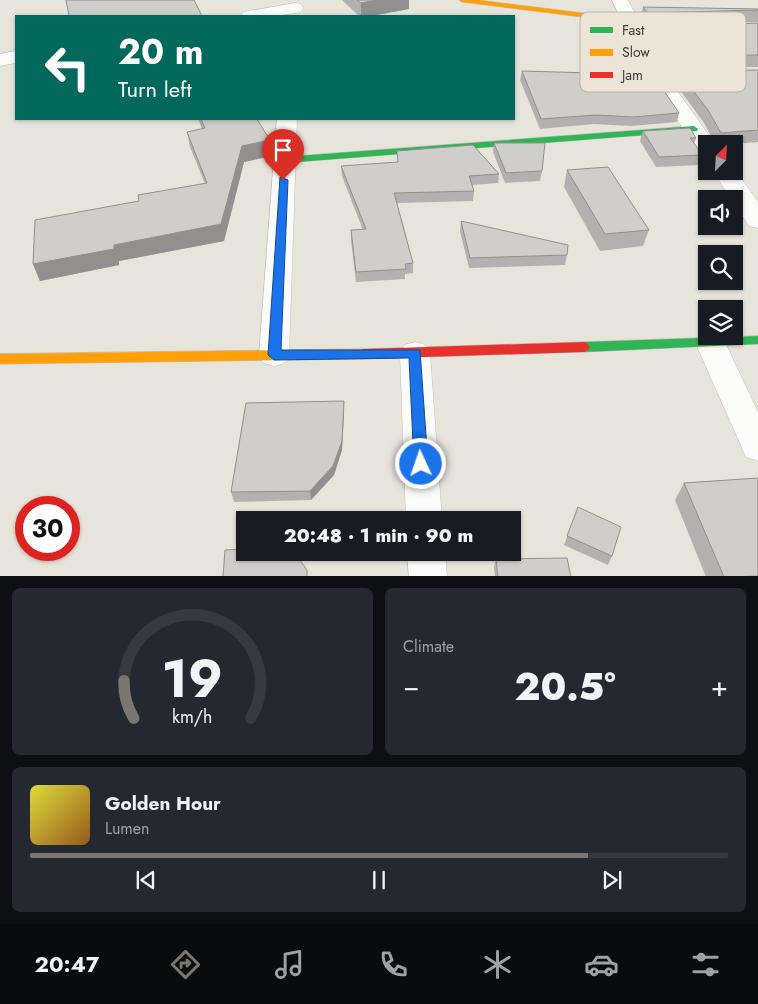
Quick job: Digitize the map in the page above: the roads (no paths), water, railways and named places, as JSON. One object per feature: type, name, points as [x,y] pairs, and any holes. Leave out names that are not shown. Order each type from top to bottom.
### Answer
[{"type":"street","points":[[462,0],[580,15]]},
{"type":"street","points":[[620,0],[626,12]]},
{"type":"street","points":[[255,15],[294,8]]},
{"type":"street","points":[[0,60],[15,57]]},
{"type":"street","points":[[675,92],[698,135]]},
{"type":"street","points":[[274,355],[287,120]]},
{"type":"street","points":[[284,160],[694,129]]},
{"type":"street","points":[[730,180],[758,220]]},
{"type":"street","points":[[743,341],[758,340]]},
{"type":"street","points":[[0,359],[415,353],[698,342]]},
{"type":"street","points":[[711,345],[758,447]]},
{"type":"street","points":[[415,353],[424,511]]},
{"type":"street","points":[[427,561],[428,576]]}]
